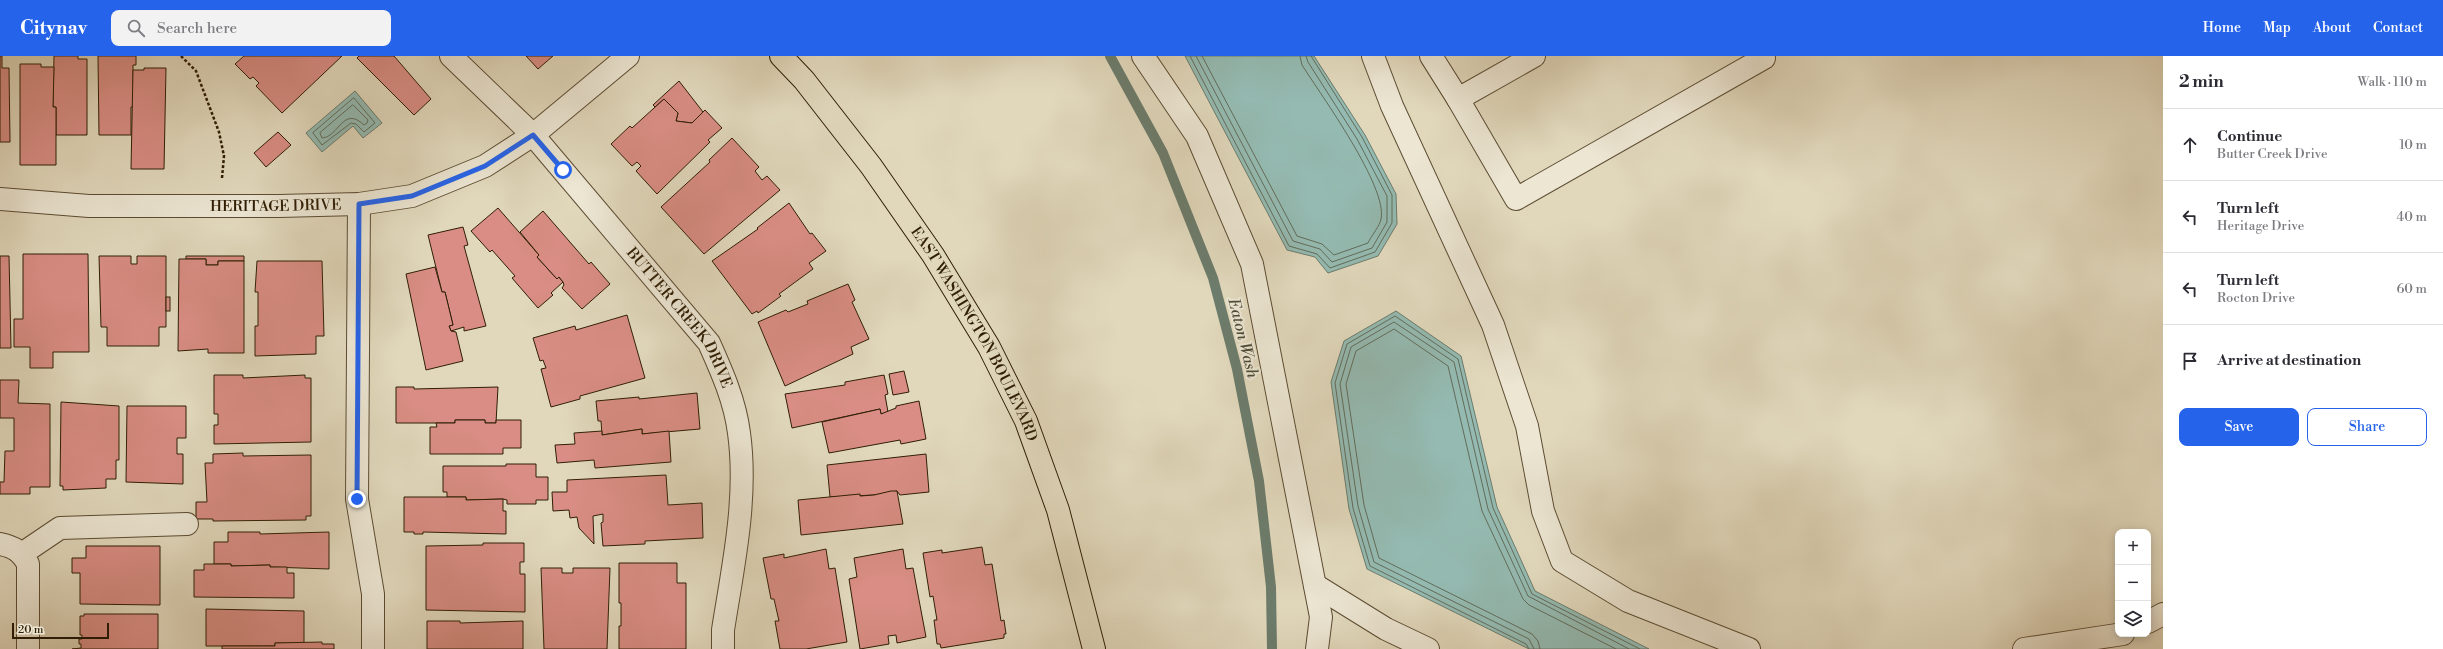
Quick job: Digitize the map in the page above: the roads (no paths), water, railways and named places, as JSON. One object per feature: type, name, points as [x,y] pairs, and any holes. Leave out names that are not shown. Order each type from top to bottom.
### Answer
[{"type":"main road","name":"EAST WASHINGTON BOULEVARD","points":[[781,56],[804,80],[871,166],[933,255],[989,347],[1026,421],[1058,510],[1094,649]]},
{"type":"street","name":"BUTTER CREEK DRIVE","points":[[451,56],[533,135],[709,343],[727,384],[739,432],[741,472],[739,516],[723,630],[724,649]]},
{"type":"street","name":"HERITAGE DRIVE","points":[[0,199],[88,206],[220,206],[359,204],[412,196],[485,166],[533,135],[628,56]]},
{"type":"street","points":[[1143,56],[1197,136],[1252,264],[1321,617],[1316,649]]},
{"type":"street","points":[[1373,56],[1392,106],[1493,325],[1527,426],[1544,511],[1562,561],[1628,601],[1749,649]]},
{"type":"street","points":[[1431,56],[1458,99],[1516,199],[1764,58],[1762,56]]},
{"type":"street","points":[[1458,99],[1534,56]]},
{"type":"street","points":[[359,204],[357,499],[373,594],[373,649]]},
{"type":"street","points":[[23,553],[60,528],[187,524]]},
{"type":"street","points":[[0,544],[10,546],[23,553],[28,564],[28,649]]},
{"type":"street","points":[[1315,584],[1386,629],[1428,649]]},
{"type":"street","points":[[2151,620],[2163,614]]},
{"type":"street","points":[[2024,649],[2115,635]]},
{"type":"water","points":[[1185,56],[1314,56],[1365,135],[1396,194],[1397,224],[1378,256],[1328,273],[1315,257],[1287,250]]},
{"type":"water","points":[[355,91],[382,123],[363,138],[353,126],[322,152],[306,133]]},
{"type":"water","points":[[1396,311],[1461,356],[1497,507],[1535,591],[1649,649],[1529,649],[1367,569],[1349,509],[1331,382],[1344,341]]},
{"type":"waterway","name":"Eaton Wash","points":[[1110,56],[1163,153],[1213,278],[1237,369],[1259,481],[1271,587],[1272,649]]}]
